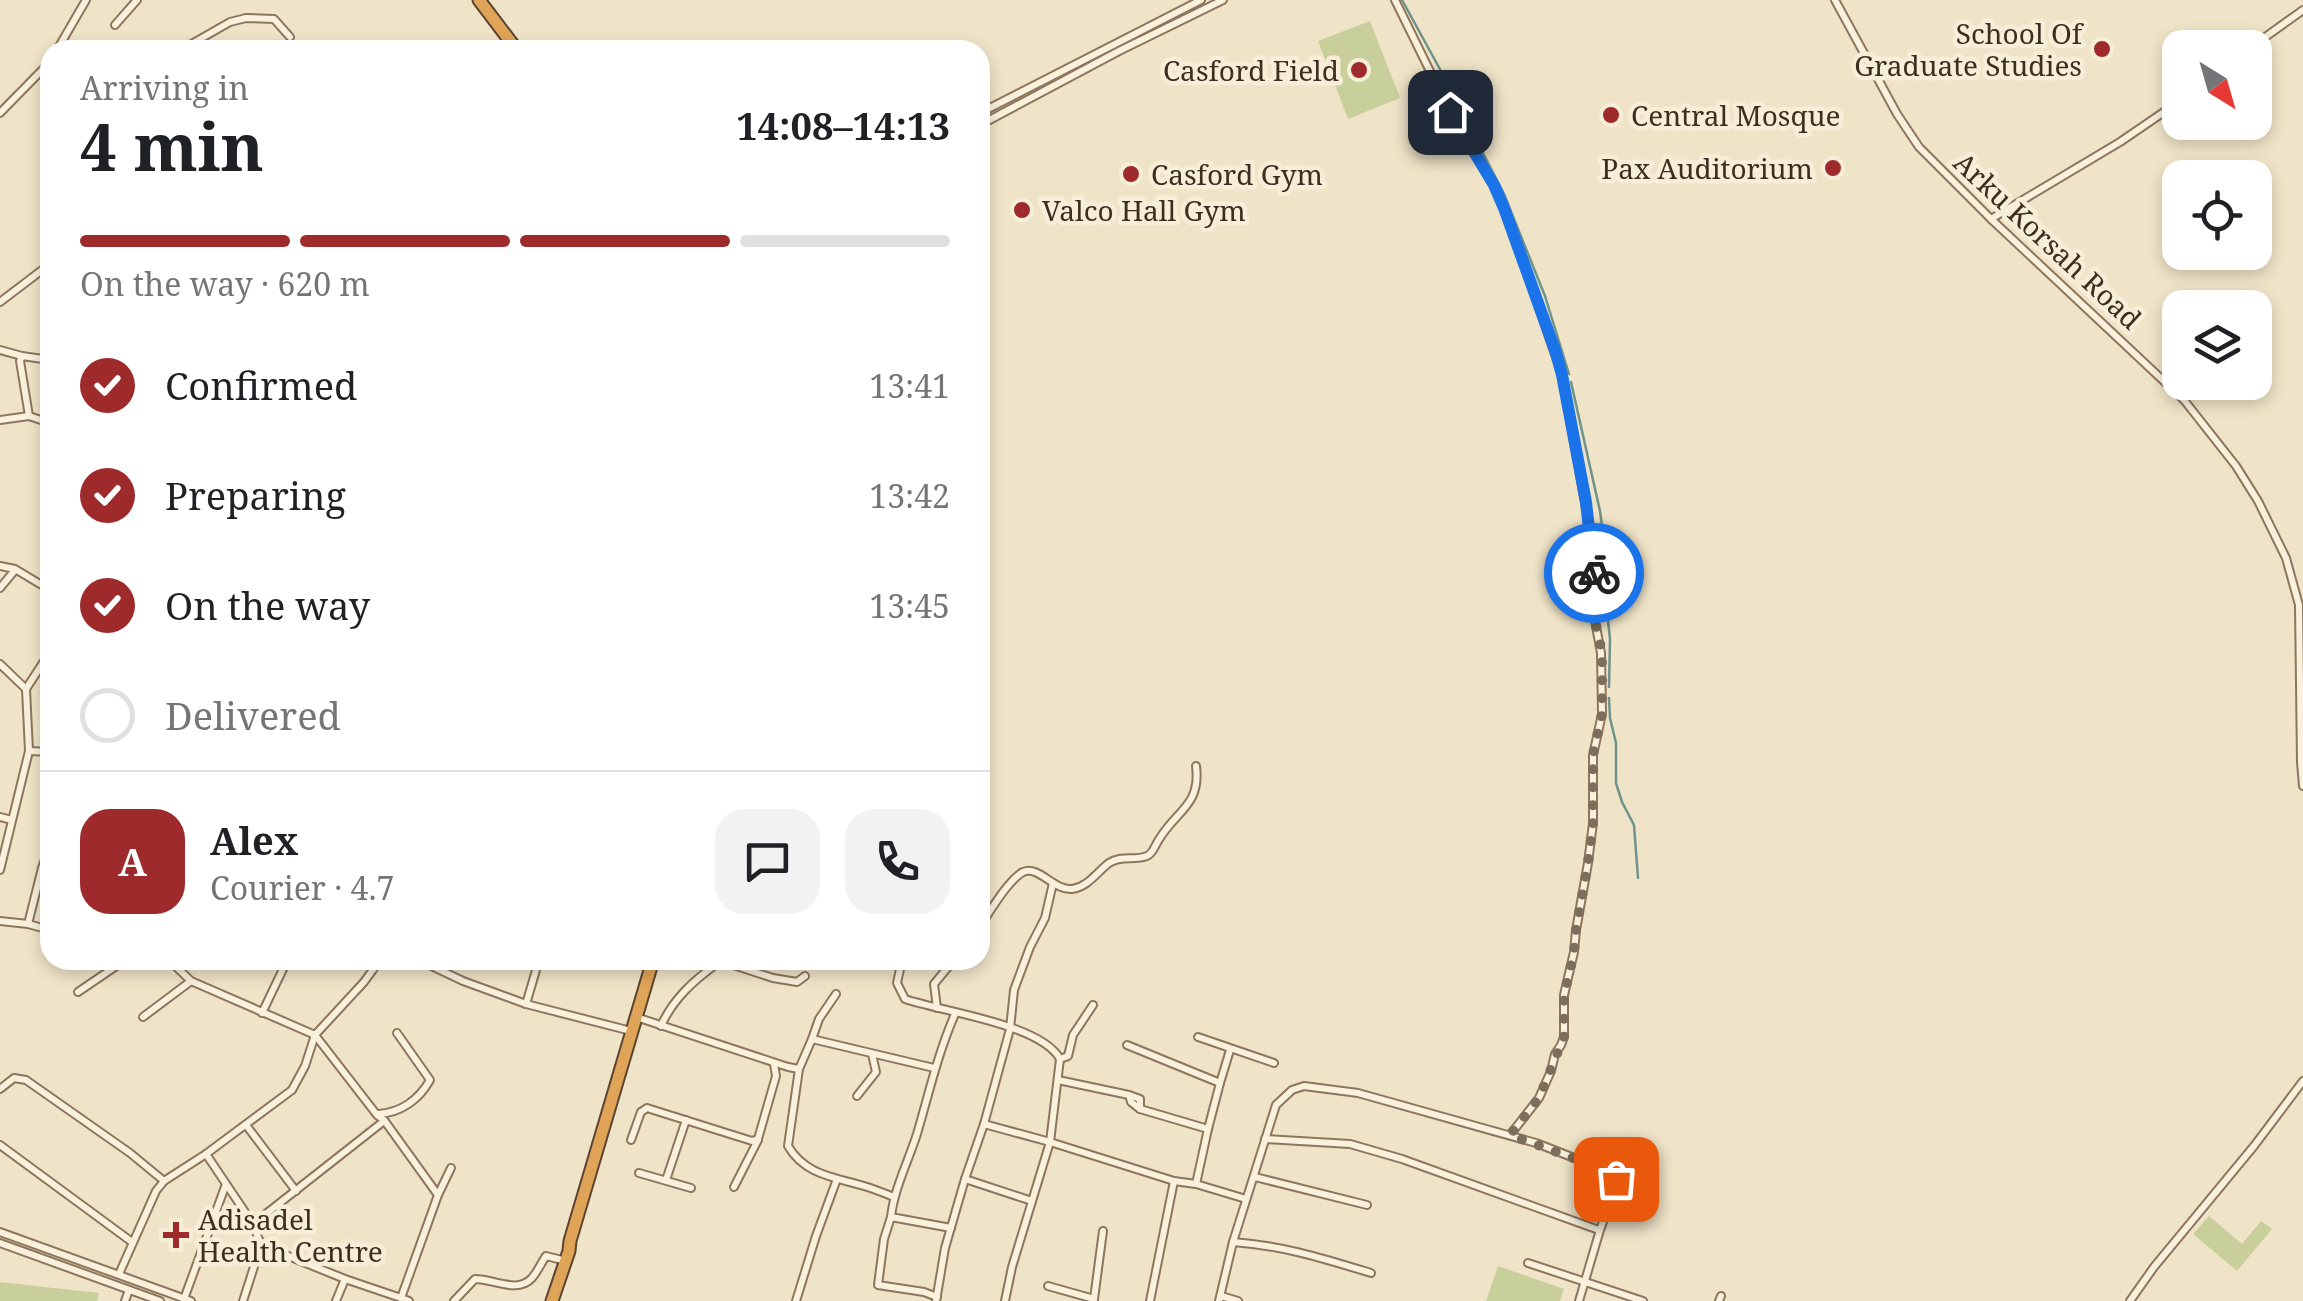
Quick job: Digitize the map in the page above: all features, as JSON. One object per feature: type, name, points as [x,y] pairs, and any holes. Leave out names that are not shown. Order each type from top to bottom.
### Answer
[{"type":"highway","points":[[479,0],[509,40]]},
{"type":"highway","points":[[548,1301],[570,1241],[650,970]]},
{"type":"highway","points":[[548,1301],[570,1241]]},
{"type":"street","points":[[63,40],[86,0]]},
{"type":"street","points":[[115,25],[136,0]]},
{"type":"street","points":[[990,108],[1201,0]]},
{"type":"street","points":[[990,119],[1223,0]]},
{"type":"street","points":[[1395,0],[1450,112],[1494,185],[1556,353],[1586,502],[1595,621],[1602,652],[1602,714],[1593,755],[1593,823],[1564,996],[1564,1037],[1539,1098],[1510,1135]]},
{"type":"street","name":"Arku Korsah Road","points":[[1835,0],[1897,114],[1933,162],[2184,400],[2258,501],[2286,558],[2299,604],[2303,786]]},
{"type":"street","points":[[2272,32],[2303,10]]},
{"type":"street","points":[[198,40],[230,22],[246,18],[274,19],[290,36]]},
{"type":"street","points":[[0,113],[40,72]]},
{"type":"street","points":[[1991,219],[2162,113]]},
{"type":"street","points":[[0,302],[40,272]]},
{"type":"street","points":[[0,350],[40,359]]},
{"type":"street","points":[[22,356],[29,416]]},
{"type":"street","points":[[0,420],[29,416],[40,420]]},
{"type":"street","points":[[0,566],[16,569],[40,584]]},
{"type":"street","points":[[0,588],[16,569]]},
{"type":"street","points":[[0,664],[26,688]]},
{"type":"street","points":[[0,870],[29,752],[26,688],[40,669]]},
{"type":"street","points":[[29,752],[40,752]]},
{"type":"street","points":[[990,912],[1025,871],[1065,889],[1074,889],[1092,880],[1116,859],[1151,854],[1193,798],[1197,788],[1196,766]]},
{"type":"street","points":[[0,817],[12,820]]},
{"type":"street","points":[[28,924],[40,876]]},
{"type":"street","points":[[955,1014],[894,1197],[878,1285],[924,1292],[937,1299],[945,1248],[1010,1029],[1014,990],[1044,918],[1053,883]]},
{"type":"street","points":[[0,921],[40,927]]},
{"type":"street","points":[[78,992],[108,970]]},
{"type":"street","points":[[177,970],[191,981],[315,1035],[438,1195]]},
{"type":"street","points":[[262,1014],[283,970]]},
{"type":"street","points":[[119,1274],[164,1181],[292,1090],[315,1035],[373,970]]},
{"type":"street","points":[[440,970],[526,1004],[632,1032]]},
{"type":"street","points":[[526,1004],[536,970]]},
{"type":"street","points":[[661,1026],[684,991],[710,970]]},
{"type":"street","points":[[751,970],[797,982],[805,976]]},
{"type":"street","points":[[900,970],[897,983],[906,999],[1031,1036],[1055,1051],[1060,1059],[1050,1142],[1005,1301]]},
{"type":"street","points":[[936,1008],[934,984],[946,970]]},
{"type":"street","points":[[143,1017],[191,981]]},
{"type":"street","points":[[836,994],[820,1019],[799,1068],[788,1146],[804,1165],[821,1175],[894,1197]]},
{"type":"street","points":[[1060,1059],[1068,1056],[1074,1035],[1093,1005]]},
{"type":"street","points":[[636,1017],[774,1064],[799,1068]]},
{"type":"street","points":[[252,1224],[380,1118],[399,1111],[424,1090],[430,1080],[397,1032]]},
{"type":"street","points":[[1198,1037],[1274,1064]]},
{"type":"street","points":[[812,1039],[934,1068]]},
{"type":"street","points":[[1127,1045],[1220,1083]]},
{"type":"street","points":[[1196,1184],[1230,1050]]},
{"type":"street","points":[[857,1096],[876,1072],[872,1054]]},
{"type":"street","points":[[734,1187],[758,1139],[776,1076],[774,1064]]},
{"type":"street","points":[[0,1089],[14,1078],[26,1080],[164,1181]]},
{"type":"street","points":[[1058,1080],[1129,1094],[1140,1110],[1208,1130]]},
{"type":"street","points":[[2130,1301],[2303,1081]]},
{"type":"street","points":[[1238,1301],[1220,1298],[1246,1199],[1276,1105],[1292,1090],[1304,1086],[1376,1098],[1510,1135],[1598,1167],[1616,1179],[1579,1301]]},
{"type":"street","points":[[631,1140],[641,1112],[647,1108],[752,1141],[758,1139]]},
{"type":"street","points":[[666,1180],[686,1120]]},
{"type":"street","points":[[984,1124],[1246,1199]]},
{"type":"street","points":[[246,1125],[296,1191]]},
{"type":"street","points":[[1266,1139],[1350,1144],[1600,1230]]},
{"type":"street","points":[[0,1145],[132,1242]]},
{"type":"street","points":[[206,1154],[252,1224],[261,1245],[243,1301]]},
{"type":"street","points":[[261,1245],[405,1299],[438,1195],[451,1168]]},
{"type":"street","points":[[639,1173],[691,1188]]},
{"type":"street","points":[[1255,1176],[1367,1204]]},
{"type":"street","points":[[796,1301],[837,1179]]},
{"type":"street","points":[[965,1179],[1032,1200]]},
{"type":"street","points":[[1150,1301],[1174,1180]]},
{"type":"street","points":[[0,1232],[188,1300],[226,1184]]},
{"type":"street","points":[[890,1217],[951,1228]]},
{"type":"street","points":[[1048,1286],[1094,1300],[1103,1230]]},
{"type":"street","points":[[1233,1242],[1295,1250],[1371,1273]]},
{"type":"street","points":[[0,1243],[160,1301]]},
{"type":"street","points":[[454,1301],[475,1279],[519,1286],[536,1273],[546,1256],[562,1260]]},
{"type":"street","points":[[71,1270],[75,1258]]},
{"type":"street","points":[[1528,1263],[1643,1301]]},
{"type":"street","points":[[336,1301],[344,1279]]},
{"type":"street","points":[[124,1301],[129,1290]]},
{"type":"green space","name":"Casford Field","points":[[1370,21],[1400,98],[1348,119],[1318,41]]},
{"type":"green space","points":[[2209,1216],[2242,1244],[2261,1221],[2272,1229],[2237,1271],[2193,1234]]},
{"type":"green space","points":[[1498,1266],[1564,1289],[1560,1301],[1486,1301]]},
{"type":"green space","points":[[0,1282],[99,1293],[97,1301],[0,1301]]},
{"type":"waterway","points":[[1402,0],[1453,93]]},
{"type":"waterway","points":[[1457,102],[1504,194],[1545,296],[1569,374]]},
{"type":"waterway","points":[[1571,382],[1600,511],[1607,563]]},
{"type":"waterway","points":[[1606,580],[1609,687]]},
{"type":"waterway","points":[[1609,698],[1616,743],[1616,783],[1634,825],[1638,878]]},
{"type":"way so far","points":[[1594,573],[1595,621],[1602,652],[1602,714],[1593,755],[1593,823],[1588,863],[1564,996],[1564,1037],[1539,1098],[1510,1135],[1598,1167],[1616,1179]]},
{"type":"place","name":"School Of Graduate Studies","points":[[2102,49]]},
{"type":"place","name":"Casford Field","points":[[1359,70]]},
{"type":"place","name":"Central Mosque","points":[[1611,115]]},
{"type":"place","name":"Pax Auditorium","points":[[1833,168]]},
{"type":"place","name":"Casford Gym","points":[[1131,174]]},
{"type":"place","name":"Valco Hall Gym","points":[[1022,210]]},
{"type":"place","name":"Adisadel Health Centre","points":[[176,1235]]},
{"type":"route","points":[[1450,112],[1494,185],[1556,353],[1586,502],[1594,573]]}]
